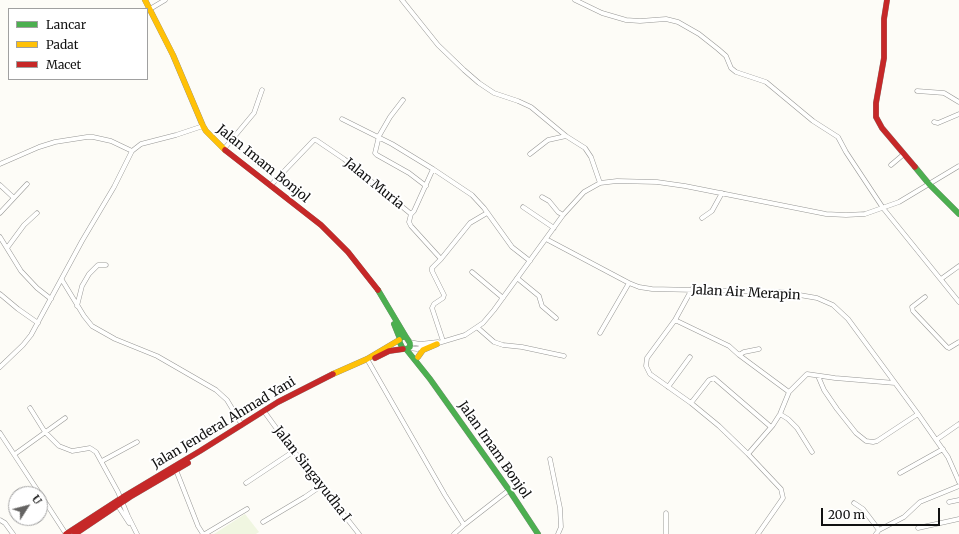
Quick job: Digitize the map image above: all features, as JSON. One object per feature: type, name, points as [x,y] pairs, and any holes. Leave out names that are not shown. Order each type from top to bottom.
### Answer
[{"type":"main road","name":"Jalan Imam Bonjol","points":[[145,0],[173,55],[203,126],[211,137],[224,149],[321,225],[365,272],[386,303],[411,354],[509,490],[538,534]]},
{"type":"main road","points":[[887,0],[884,19],[884,58],[875,113],[879,125],[929,184],[959,214]]},
{"type":"main road","name":"Jalan Imam Bonjol","points":[[386,303],[400,343],[407,345],[418,357],[430,379]]},
{"type":"main road","name":"Jalan Jenderal Ahmad Yani","points":[[66,534],[242,426],[278,402],[330,375],[368,360],[389,351],[407,345],[402,337],[368,360],[301,393],[176,470],[119,502],[75,534]]},
{"type":"main road","points":[[418,357],[423,350],[440,342]]},
{"type":"street","points":[[150,9],[165,0]]},
{"type":"street","points":[[402,0],[430,36],[464,70],[494,93],[531,107],[566,136],[585,148],[589,153],[600,183]]},
{"type":"street","points":[[575,0],[602,14],[621,19],[640,21],[666,19],[675,20],[699,34],[726,56],[731,68],[736,72],[766,82],[813,121],[838,137],[846,152],[884,208],[959,302]]},
{"type":"street","points":[[224,149],[254,113],[262,90]]},
{"type":"street","points":[[917,91],[944,93],[959,102]]},
{"type":"street","points":[[403,100],[390,117],[379,136],[374,152],[376,155],[402,168],[426,186]]},
{"type":"street","points":[[934,122],[938,123],[959,114]]},
{"type":"street","points":[[342,119],[379,136],[434,169],[472,195],[480,202],[512,247],[530,261]]},
{"type":"street","points":[[0,367],[24,345],[38,323],[132,152],[141,144],[203,126]]},
{"type":"street","points":[[530,154],[548,140],[566,136]]},
{"type":"street","points":[[0,164],[39,147],[66,140],[93,137],[111,141],[132,152]]},
{"type":"street","name":"Jalan Muria","points":[[271,185],[314,140],[316,140],[344,159],[411,214],[414,211],[434,169]]},
{"type":"street","points":[[891,165],[904,154]]},
{"type":"street","points":[[407,345],[417,349],[465,335],[478,328],[503,298],[563,215],[588,189],[600,183],[617,181],[648,181],[685,186],[826,214],[846,215],[865,214],[900,202],[959,166]]},
{"type":"street","points":[[0,213],[27,184]]},
{"type":"street","points":[[0,185],[14,198]]},
{"type":"street","points":[[702,218],[712,211],[722,193]]},
{"type":"street","points":[[542,197],[549,201],[558,212],[563,215]]},
{"type":"street","points":[[523,207],[554,228]]},
{"type":"street","points":[[6,248],[24,225],[37,213]]},
{"type":"street","points":[[440,342],[432,308],[434,304],[443,298],[444,295],[432,271],[432,268],[470,223],[488,213]]},
{"type":"street","points":[[411,214],[409,219],[411,226],[441,258]]},
{"type":"street","points":[[0,238],[16,265],[29,280],[51,299]]},
{"type":"street","name":"Jalan Air Merapin","points":[[546,239],[629,283],[652,289],[782,292],[825,300],[833,305],[848,319],[918,414],[943,449],[959,482]]},
{"type":"street","points":[[77,306],[82,286],[89,274],[98,265],[106,265]]},
{"type":"street","points":[[941,279],[959,266]]},
{"type":"street","points":[[472,272],[503,298]]},
{"type":"street","points":[[517,278],[539,296],[542,306],[547,312],[556,318]]},
{"type":"street","points":[[62,280],[87,321],[98,330],[123,343],[157,356],[221,394],[227,400],[242,426]]},
{"type":"street","points":[[600,333],[629,283]]},
{"type":"street","points":[[692,289],[675,320],[651,352],[646,361],[646,366],[650,374],[691,403],[719,426],[779,486],[783,498],[758,534]]},
{"type":"street","points":[[0,294],[38,323]]},
{"type":"street","points":[[925,297],[912,307],[913,311],[947,347],[949,348],[959,342]]},
{"type":"street","points":[[675,320],[729,346],[789,392]]},
{"type":"street","points":[[478,328],[490,340],[502,345],[522,347],[564,356]]},
{"type":"street","points":[[739,355],[744,352],[759,349]]},
{"type":"street","points":[[668,387],[690,357]]},
{"type":"street","points":[[368,360],[445,495],[464,525]]},
{"type":"street","points":[[748,454],[780,414],[789,392],[807,374],[895,383]]},
{"type":"street","points":[[818,376],[824,390],[837,409],[856,432],[866,441],[877,441],[918,414]]},
{"type":"street","points":[[691,403],[709,380],[714,378],[771,427]]},
{"type":"street","points":[[30,408],[45,432],[56,444],[68,450],[94,449],[102,461],[119,502],[137,534]]},
{"type":"street","name":"Jalan Singayudha I","points":[[266,414],[359,534]]},
{"type":"street","points":[[780,414],[788,419],[797,428],[812,452]]},
{"type":"street","points":[[15,454],[65,418]]},
{"type":"street","points":[[936,440],[959,424]]},
{"type":"street","points":[[0,433],[35,486]]},
{"type":"street","points":[[102,461],[137,442]]},
{"type":"street","points":[[900,473],[943,449]]},
{"type":"street","points":[[246,483],[294,451]]},
{"type":"street","points":[[550,459],[560,508],[561,527],[558,534]]},
{"type":"street","points":[[176,470],[198,526],[204,534],[247,509]]},
{"type":"street","points":[[264,522],[321,486]]},
{"type":"street","points":[[854,503],[863,509],[877,532],[904,517],[920,502],[959,486]]},
{"type":"street","points":[[454,534],[509,490]]},
{"type":"street","points":[[949,502],[959,500]]},
{"type":"street","points":[[48,506],[66,534]]},
{"type":"street","points":[[666,513],[666,534]]},
{"type":"street","points":[[918,528],[959,519]]},
{"type":"street","points":[[0,520],[5,523],[13,534]]},
{"type":"green space","points":[[245,514],[259,532],[256,534],[214,534]]},
{"type":"traffic: fast","points":[[915,167],[929,184],[959,214]]},
{"type":"traffic: fast","points":[[378,290],[406,337]]},
{"type":"traffic: fast","points":[[394,324],[400,339]]},
{"type":"traffic: fast","points":[[402,337],[406,337],[410,343],[410,347],[407,349],[403,349],[400,343],[399,340],[402,337]]},
{"type":"traffic: fast","points":[[406,349],[430,379],[509,490],[538,534]]},
{"type":"traffic: slow","points":[[145,0],[173,55],[203,126],[225,150]]},
{"type":"traffic: slow","points":[[333,374],[367,359],[399,340]]},
{"type":"traffic: slow","points":[[418,357],[423,350],[437,344]]},
{"type":"traffic: jam","points":[[887,0],[884,19],[884,58],[876,103],[876,117],[882,128],[915,167]]},
{"type":"traffic: jam","points":[[225,150],[321,225],[348,252],[378,290]]},
{"type":"traffic: jam","points":[[375,358],[389,351],[403,349]]},
{"type":"traffic: jam","points":[[66,534],[123,497],[278,402],[333,374]]},
{"type":"traffic: jam","points":[[75,534],[130,497],[188,463]]}]
